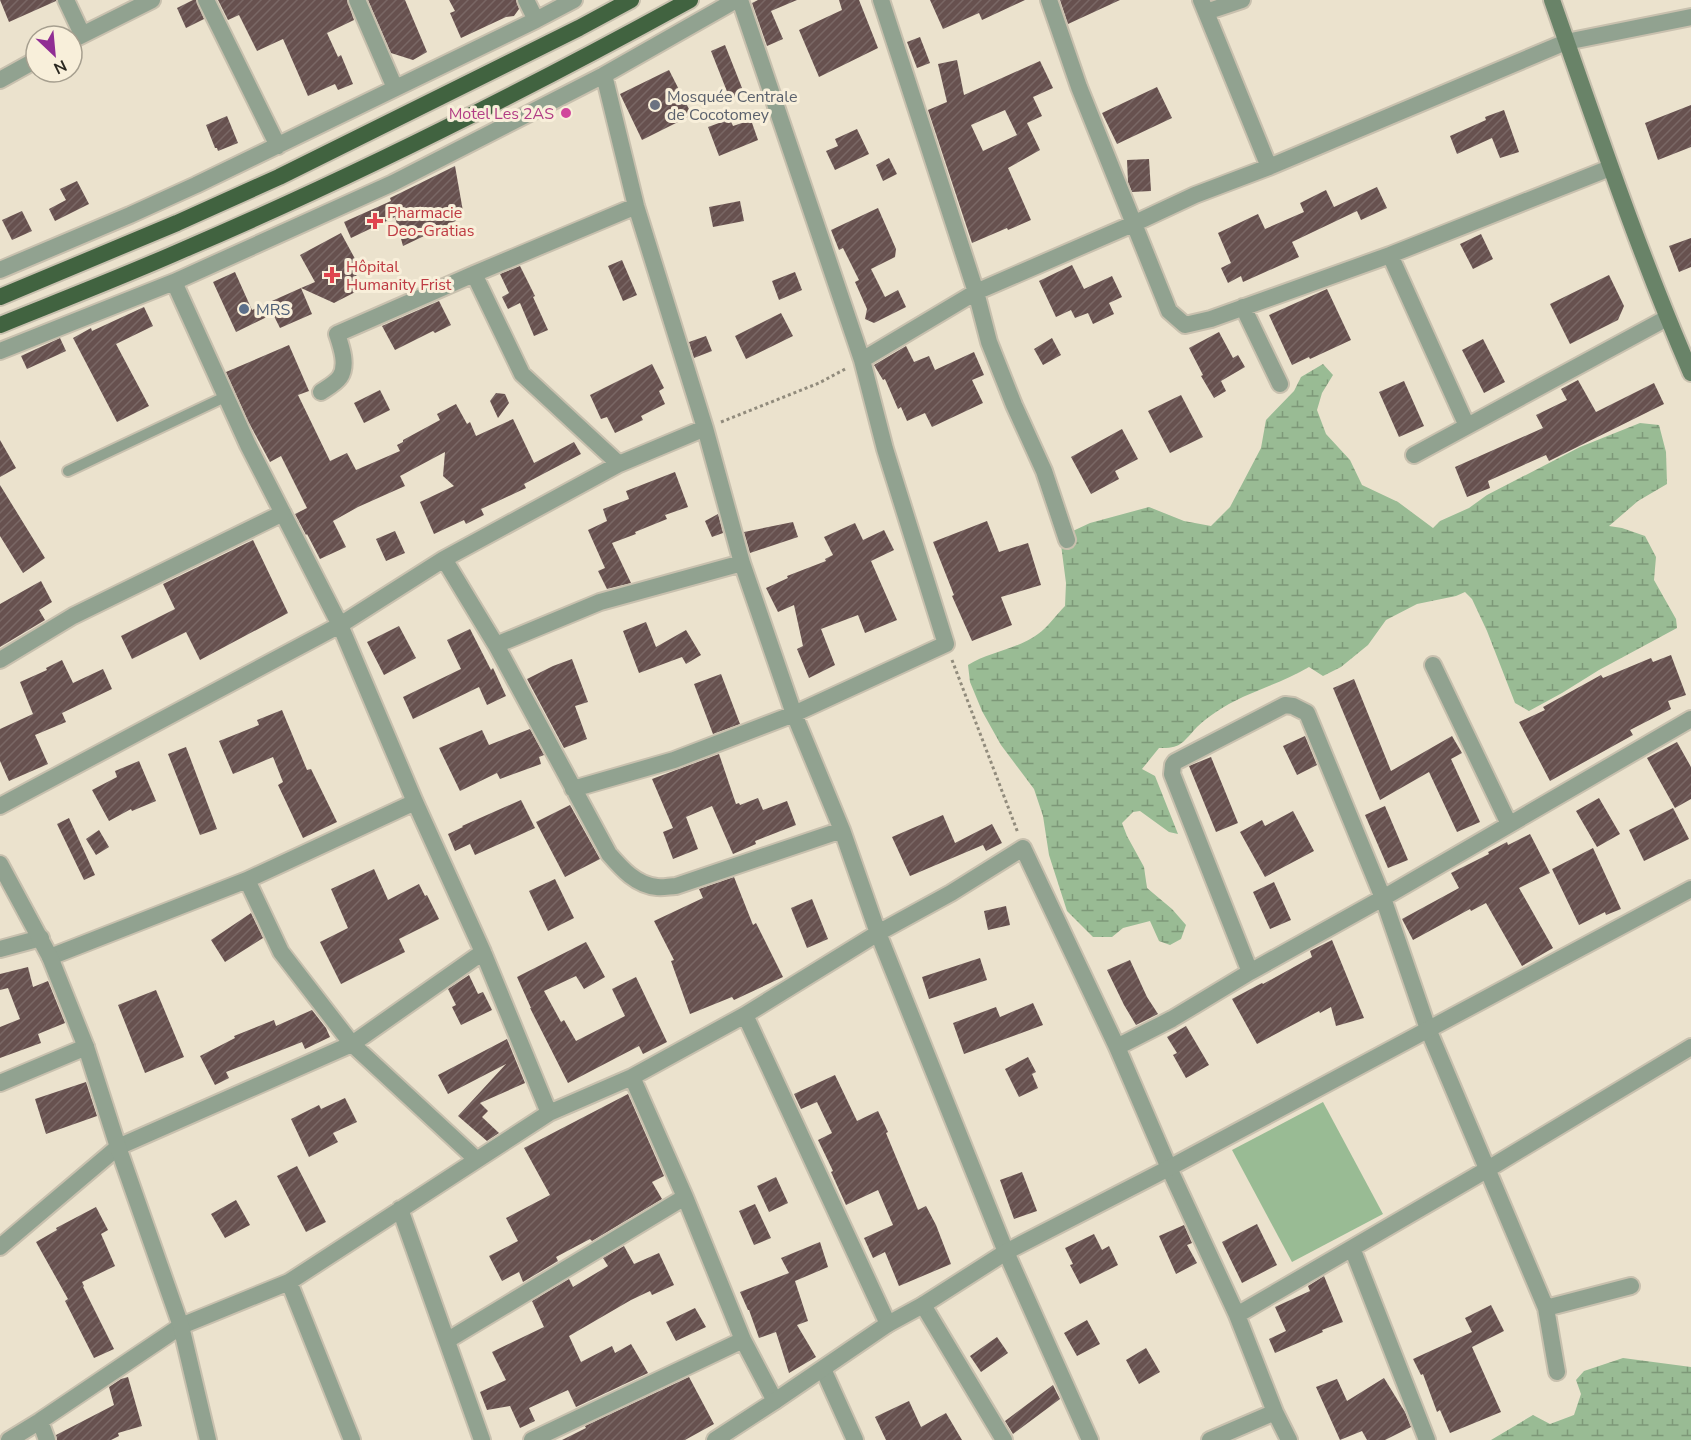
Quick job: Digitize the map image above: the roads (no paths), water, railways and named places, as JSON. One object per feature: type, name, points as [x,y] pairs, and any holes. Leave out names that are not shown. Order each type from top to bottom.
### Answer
[{"type":"highway","points":[[0,297],[177,223],[279,177],[631,0]]},
{"type":"highway","points":[[0,325],[185,249],[293,201],[488,107],[690,0]]},
{"type":"main road","points":[[1552,0],[1611,168],[1667,318],[1691,373]]},
{"type":"street","points":[[66,0],[73,24]]},
{"type":"street","points":[[84,34],[152,0]]},
{"type":"street","points":[[206,0],[278,146]]},
{"type":"street","points":[[357,0],[395,88]]},
{"type":"street","points":[[526,0],[536,20]]},
{"type":"street","points":[[0,270],[130,215],[278,146],[574,0]]},
{"type":"street","points":[[0,351],[174,282],[393,183],[604,75],[738,0],[862,360],[885,450],[946,644],[794,714],[674,760],[573,789]]},
{"type":"street","points":[[881,0],[976,292],[989,342],[1044,471],[1067,540]]},
{"type":"street","points":[[1049,0],[1079,87],[1169,311],[1185,325],[1211,319],[1390,255],[1611,168]]},
{"type":"street","points":[[1242,0],[1204,6],[1269,167]]},
{"type":"street","points":[[862,360],[976,292],[1195,195],[1269,167],[1566,42],[1691,17]]},
{"type":"street","points":[[0,80],[24,67]]},
{"type":"street","points":[[604,75],[636,206],[705,428],[742,563],[794,714],[842,831],[878,933],[1006,1252],[1090,1440]]},
{"type":"street","points":[[321,393],[340,379],[343,371],[343,354],[337,334],[636,206]]},
{"type":"street","points":[[1390,255],[1467,426]]},
{"type":"street","points":[[474,274],[522,374],[619,464]]},
{"type":"street","points":[[174,282],[248,445],[340,625],[483,952],[549,1113]]},
{"type":"street","points":[[1243,308],[1280,384]]},
{"type":"street","points":[[1413,455],[1667,318]]},
{"type":"street","points":[[0,806],[340,625],[444,560],[619,464],[705,428]]},
{"type":"street","points":[[0,660],[73,616],[283,513]]},
{"type":"street","points":[[444,560],[496,645],[609,854],[634,880],[656,887],[676,886],[842,831]]},
{"type":"street","points":[[496,645],[600,602],[742,563]]},
{"type":"street","points":[[1433,665],[1509,824]]},
{"type":"street","points":[[1250,972],[1172,774],[1173,765],[1284,705],[1302,709],[1307,713],[1383,898],[1428,1029],[1546,1308],[1557,1372]]},
{"type":"street","points":[[1117,1047],[1172,1019],[1691,719]]},
{"type":"street","points":[[50,957],[247,880],[416,802]]},
{"type":"street","points":[[9,1440],[181,1326],[289,1282],[549,1113],[632,1077],[745,1015],[878,933],[1023,848],[1117,1047],[1169,1168],[1237,1315],[1275,1412],[1289,1440]]},
{"type":"street","points":[[0,864],[50,957],[86,1047],[118,1147],[181,1326],[208,1440]]},
{"type":"street","points":[[247,880],[281,951],[352,1044],[476,1159]]},
{"type":"street","points":[[715,1440],[888,1324],[923,1305],[1006,1252],[1169,1168],[1691,889]]},
{"type":"street","points":[[0,949],[40,938]]},
{"type":"street","points":[[0,1247],[118,1147],[352,1044],[483,952]]},
{"type":"street","points":[[745,1015],[888,1324]]},
{"type":"street","points":[[0,1083],[86,1047]]},
{"type":"street","points":[[1237,1315],[1488,1169],[1691,1047]]},
{"type":"street","points":[[632,1077],[685,1197],[743,1340],[775,1401]]},
{"type":"street","points":[[448,1340],[685,1197]]},
{"type":"street","points":[[400,1209],[482,1440]]},
{"type":"street","points":[[1352,1248],[1427,1440]]},
{"type":"street","points":[[289,1282],[352,1440]]},
{"type":"street","points":[[1546,1308],[1631,1286]]},
{"type":"street","points":[[923,1305],[1004,1440]]},
{"type":"street","points":[[532,1440],[743,1340]]},
{"type":"street","points":[[823,1369],[855,1440]]},
{"type":"street","points":[[1210,1440],[1275,1412]]},
{"type":"street","points":[[40,1421],[47,1440]]},
{"type":"lane","points":[[68,471],[227,396]]},
{"type":"place","name":"Mosquée Centrale de Cocotomey","points":[[655,105]]},
{"type":"place","name":"Motel Les 2AS","points":[[566,113]]},
{"type":"place","name":"Pharmacie Deo-Gratias","points":[[375,221]]},
{"type":"place","name":"Hôpital Humanity Frist","points":[[332,275]]},
{"type":"place","name":"MRS","points":[[244,309]]}]
